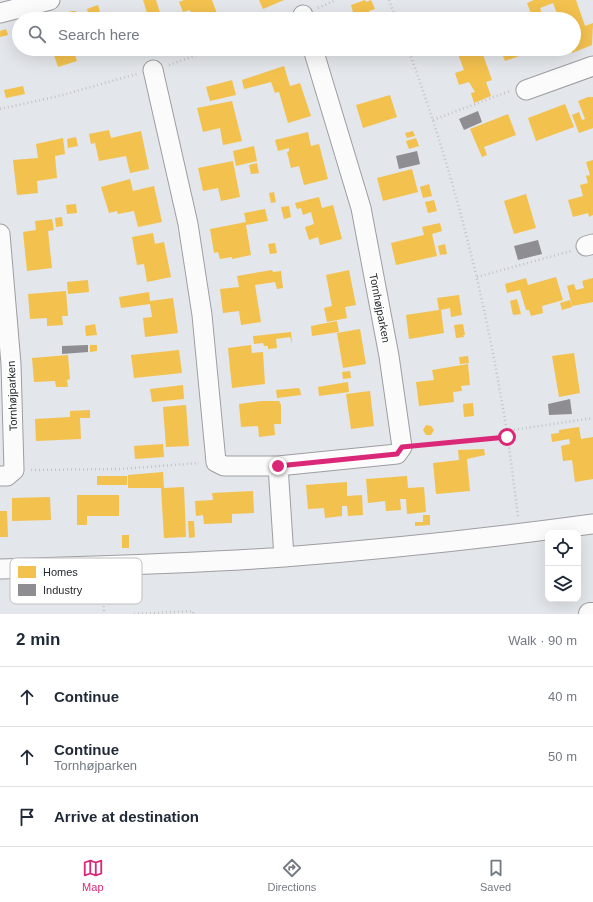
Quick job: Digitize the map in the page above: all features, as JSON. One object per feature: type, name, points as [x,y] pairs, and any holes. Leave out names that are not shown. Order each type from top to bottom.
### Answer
[{"type":"street","points":[[0,13],[50,0]]},
{"type":"street","name":"Tornhøjparken","points":[[315,56],[361,208],[389,356],[402,447]]},
{"type":"street","points":[[526,90],[593,66]]},
{"type":"street","points":[[153,70],[188,224],[202,315],[216,462],[224,466],[278,466],[397,454],[402,447]]},
{"type":"street","name":"Tornhøjparken","points":[[0,234],[11,364],[7,473]]},
{"type":"street","points":[[278,466],[284,557]]},
{"type":"street","points":[[142,564],[284,557],[520,534],[593,524]]},
{"type":"street","points":[[0,569],[10,569]]},
{"type":"path","points":[[389,0],[393,12]]},
{"type":"path","points":[[0,109],[59,96],[153,70],[193,56]]},
{"type":"path","points":[[410,56],[433,120],[477,277],[502,403],[520,534]]},
{"type":"path","points":[[433,120],[511,91],[526,90]]},
{"type":"path","points":[[477,277],[565,254],[589,245]]},
{"type":"path","points":[[506,431],[593,418]]},
{"type":"path","points":[[402,447],[507,437]]},
{"type":"path","points":[[7,473],[120,469],[216,462]]},
{"type":"path","points":[[104,604],[104,614]]},
{"type":"path","points":[[134,614],[193,611],[193,614]]},
{"type":"building: Homes","points":[[143,0],[156,0],[160,12],[147,12]]},
{"type":"building: Homes","points":[[184,0],[212,0],[216,12],[191,12],[190,10],[183,12],[179,2]]},
{"type":"building: Homes","points":[[259,0],[284,0],[263,9]]},
{"type":"building: Homes","points":[[365,0],[366,2],[371,0],[375,9],[370,12],[353,12],[351,5]]},
{"type":"building: Homes","points":[[534,0],[576,0],[580,12],[556,12],[553,3],[540,8],[541,12],[530,12],[527,3]]},
{"type":"building: Homes","points":[[98,5],[100,12],[88,12],[87,9]]},
{"type":"building: Homes","points":[[581,14],[585,26],[593,23],[592,45],[581,49]]},
{"type":"building: Homes","points":[[6,29],[8,35],[0,37],[0,31]]},
{"type":"building: Homes","points":[[54,56],[75,56],[77,61],[58,67]]},
{"type":"building: Homes","points":[[459,56],[483,56],[492,80],[486,82],[491,96],[474,103],[471,93],[475,92],[469,82],[459,85],[455,73],[464,70]]},
{"type":"building: Homes","points":[[503,56],[519,56],[505,61]]},
{"type":"building: Homes","points":[[284,66],[290,86],[300,83],[311,116],[288,123],[279,92],[275,93],[271,82],[244,89],[242,80]]},
{"type":"building: Homes","points":[[232,80],[236,95],[210,101],[206,87]]},
{"type":"building: Homes","points":[[23,86],[25,94],[6,98],[4,90]]},
{"type":"building: Homes","points":[[390,95],[397,117],[363,128],[356,105]]},
{"type":"building: Homes","points":[[588,97],[593,97],[593,128],[579,133],[572,115],[579,112],[582,120],[585,119],[578,101]]},
{"type":"building: Homes","points":[[232,101],[242,141],[223,145],[220,128],[203,132],[197,108]]},
{"type":"building: Homes","points":[[565,104],[574,127],[536,141],[528,118]]},
{"type":"building: Homes","points":[[508,114],[516,135],[484,147],[487,155],[482,157],[470,129]]},
{"type":"building: Homes","points":[[109,130],[111,138],[141,131],[149,169],[130,173],[126,156],[99,161],[95,143],[91,144],[89,134]]},
{"type":"building: Homes","points":[[413,131],[415,136],[407,138],[405,133]]},
{"type":"building: Homes","points":[[308,132],[311,146],[319,144],[328,179],[304,185],[299,166],[291,168],[287,152],[289,151],[289,148],[278,151],[275,140]]},
{"type":"building: Homes","points":[[76,137],[78,146],[68,148],[67,139]]},
{"type":"building: Homes","points":[[63,138],[65,154],[55,156],[57,178],[37,181],[38,193],[17,195],[13,160],[38,158],[36,144]]},
{"type":"building: Homes","points":[[416,138],[419,146],[409,149],[406,141]]},
{"type":"building: Homes","points":[[254,146],[257,161],[236,166],[233,151]]},
{"type":"building: Homes","points":[[593,160],[593,215],[589,217],[588,213],[573,217],[568,200],[583,196],[580,185],[588,183],[586,176],[590,175],[586,162]]},
{"type":"building: Homes","points":[[233,161],[240,197],[221,201],[218,188],[203,191],[198,168]]},
{"type":"building: Homes","points":[[257,163],[259,173],[251,174],[249,165]]},
{"type":"building: Homes","points":[[412,169],[418,192],[383,201],[377,178]]},
{"type":"building: Homes","points":[[130,179],[133,191],[154,186],[162,222],[138,227],[134,211],[118,214],[117,211],[109,213],[101,187]]},
{"type":"building: Homes","points":[[429,184],[432,196],[423,198],[420,187]]},
{"type":"building: Homes","points":[[274,192],[276,202],[271,203],[269,193]]},
{"type":"building: Homes","points":[[526,194],[536,228],[514,234],[504,201]]},
{"type":"building: Homes","points":[[319,197],[322,208],[333,205],[342,239],[320,245],[318,237],[309,240],[305,227],[314,224],[311,212],[303,215],[301,208],[297,209],[295,203]]},
{"type":"building: Homes","points":[[434,200],[437,211],[428,213],[425,202]]},
{"type":"building: Homes","points":[[76,204],[77,213],[67,214],[66,205]]},
{"type":"building: Homes","points":[[289,206],[291,217],[284,219],[281,207]]},
{"type":"building: Homes","points":[[265,209],[268,221],[246,225],[251,255],[232,259],[232,257],[220,259],[218,252],[214,253],[210,229],[246,222],[244,213]]},
{"type":"building: Homes","points":[[62,217],[63,226],[56,227],[55,218]]},
{"type":"building: Homes","points":[[52,219],[54,230],[48,231],[52,268],[27,271],[23,232],[36,230],[35,221]]},
{"type":"building: Homes","points":[[440,223],[442,231],[432,234],[437,256],[396,265],[391,243],[424,235],[422,227]]},
{"type":"building: Homes","points":[[153,233],[155,244],[164,242],[171,277],[147,282],[144,264],[137,265],[132,237]]},
{"type":"building: Homes","points":[[275,243],[277,253],[270,254],[268,244]]},
{"type":"building: Homes","points":[[445,244],[447,254],[440,255],[438,246]]},
{"type":"building: Homes","points":[[272,270],[273,272],[281,271],[283,288],[277,289],[275,282],[255,285],[261,322],[241,325],[239,311],[223,313],[220,289],[239,287],[237,276]]},
{"type":"building: Homes","points":[[349,270],[356,305],[345,307],[347,318],[327,322],[324,308],[332,306],[326,275]]},
{"type":"building: Homes","points":[[556,277],[563,300],[542,306],[543,313],[531,316],[529,310],[526,310],[520,290],[507,293],[505,284],[526,278],[528,285]]},
{"type":"building: Homes","points":[[593,278],[593,302],[572,306],[567,286],[574,284],[576,290],[584,288],[582,281]]},
{"type":"building: Homes","points":[[88,280],[89,292],[68,294],[67,282]]},
{"type":"building: Homes","points":[[66,291],[68,316],[62,316],[63,325],[47,326],[47,318],[30,319],[28,294]]},
{"type":"building: Homes","points":[[149,292],[150,301],[173,298],[178,333],[145,337],[143,318],[152,317],[150,304],[121,308],[119,297]]},
{"type":"building: Homes","points":[[459,295],[462,315],[451,317],[450,308],[441,310],[444,333],[409,339],[406,315],[439,310],[437,298]]},
{"type":"building: Homes","points":[[517,299],[521,314],[513,315],[510,301]]},
{"type":"building: Homes","points":[[570,300],[572,307],[562,310],[560,303]]},
{"type":"building: Homes","points":[[337,321],[339,332],[312,336],[311,326]]},
{"type":"building: Homes","points":[[95,324],[97,335],[86,336],[85,326]]},
{"type":"building: Homes","points":[[463,324],[464,337],[456,338],[454,325]]},
{"type":"building: Homes","points":[[360,329],[366,364],[343,368],[337,333]]},
{"type":"building: Homes","points":[[291,332],[292,344],[290,337],[276,339],[277,348],[268,349],[268,346],[264,346],[263,343],[254,344],[253,336]]},
{"type":"building: Homes","points":[[90,345],[97,345],[97,351],[90,352]]},
{"type":"building: Homes","points":[[251,345],[252,353],[263,352],[265,384],[232,388],[228,348]]},
{"type":"building: Homes","points":[[179,350],[182,373],[134,378],[131,355]]},
{"type":"building: Homes","points":[[574,353],[580,393],[559,397],[552,356]]},
{"type":"building: Homes","points":[[68,355],[70,379],[67,380],[68,387],[56,387],[55,381],[34,382],[32,358]]},
{"type":"building: Homes","points":[[468,356],[469,363],[460,364],[459,357]]},
{"type":"building: Homes","points":[[468,364],[470,385],[461,386],[462,391],[453,392],[454,402],[419,406],[416,382],[434,380],[432,370]]},
{"type":"building: Homes","points":[[350,371],[351,378],[343,379],[342,372]]},
{"type":"building: Homes","points":[[348,382],[349,392],[319,396],[318,387]]},
{"type":"building: Homes","points":[[183,385],[184,399],[152,402],[150,389]]},
{"type":"building: Homes","points":[[300,389],[301,395],[277,398],[276,390]]},
{"type":"building: Homes","points":[[370,391],[374,426],[351,429],[346,394]]},
{"type":"building: Homes","points":[[262,401],[279,401],[281,405],[281,424],[274,424],[275,435],[259,437],[258,426],[241,427],[239,404]]},
{"type":"building: Homes","points":[[473,403],[474,416],[464,417],[463,404]]},
{"type":"building: Homes","points":[[186,405],[189,446],[166,447],[163,407]]},
{"type":"building: Homes","points":[[90,410],[90,418],[80,418],[81,439],[36,441],[35,419],[70,417],[70,411]]},
{"type":"building: Homes","points":[[426,425],[431,426],[434,430],[431,435],[426,435],[423,430]]},
{"type":"building: Homes","points":[[579,427],[581,439],[593,437],[593,479],[575,482],[572,460],[563,461],[561,446],[570,444],[569,439],[552,442],[551,434],[559,433],[559,430]]},
{"type":"building: Homes","points":[[163,444],[164,457],[135,459],[134,446]]},
{"type":"building: Homes","points":[[484,449],[485,455],[467,459],[470,491],[436,494],[433,463],[459,460],[458,450]]},
{"type":"building: Homes","points":[[163,472],[164,488],[184,487],[186,537],[164,538],[161,488],[128,488],[128,475]]},
{"type":"building: Homes","points":[[97,476],[127,476],[127,485],[97,485]]},
{"type":"building: Homes","points":[[407,476],[408,488],[424,487],[426,512],[407,514],[406,499],[400,499],[401,510],[386,511],[385,501],[368,503],[366,479]]},
{"type":"building: Homes","points":[[347,482],[347,496],[362,495],[363,515],[348,516],[347,506],[342,506],[342,516],[325,518],[324,508],[308,509],[306,485]]},
{"type":"building: Homes","points":[[253,491],[254,513],[232,514],[232,523],[204,524],[203,515],[196,516],[195,501],[213,500],[212,493]]},
{"type":"building: Homes","points":[[77,495],[119,495],[119,516],[87,516],[87,525],[77,525]]},
{"type":"building: Homes","points":[[50,497],[51,520],[12,521],[12,498]]},
{"type":"building: Homes","points":[[0,511],[7,511],[8,537],[0,537]]},
{"type":"building: Homes","points":[[423,515],[430,515],[430,525],[415,526],[415,522],[423,522]]},
{"type":"building: Homes","points":[[188,521],[194,521],[195,537],[189,538]]},
{"type":"building: Homes","points":[[122,535],[129,535],[129,548],[122,548]]},
{"type":"building: Industry","points":[[478,111],[482,122],[464,130],[459,119]]},
{"type":"building: Industry","points":[[417,151],[420,164],[399,169],[396,156]]},
{"type":"building: Industry","points":[[538,240],[542,254],[518,260],[514,246]]},
{"type":"building: Industry","points":[[88,345],[88,352],[62,354],[62,346]]},
{"type":"building: Industry","points":[[570,399],[572,414],[549,415],[548,404]]},
{"type":"route","points":[[278,466],[397,454],[402,447],[507,437]]}]
